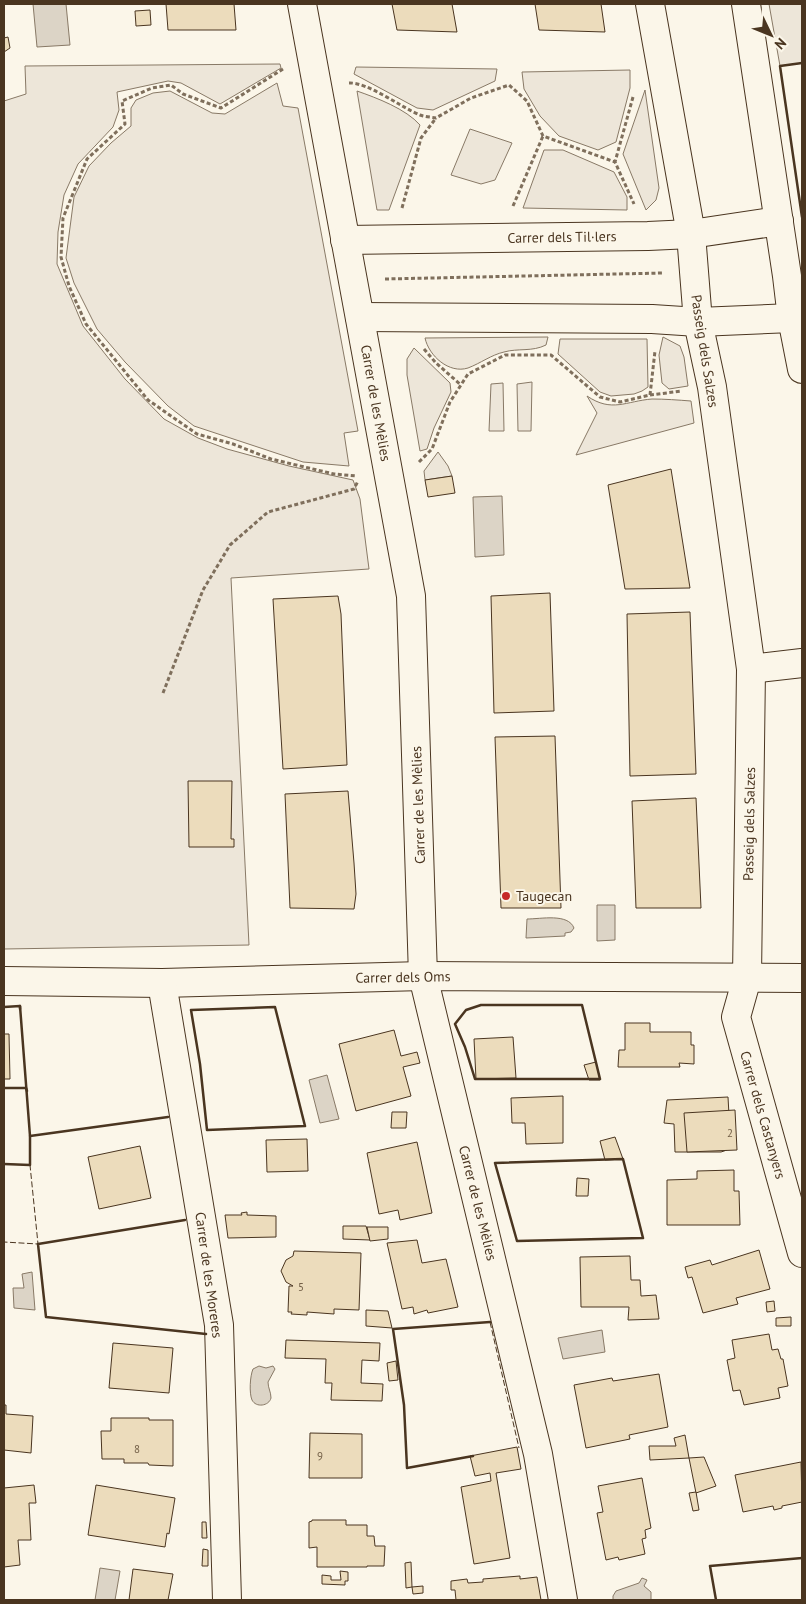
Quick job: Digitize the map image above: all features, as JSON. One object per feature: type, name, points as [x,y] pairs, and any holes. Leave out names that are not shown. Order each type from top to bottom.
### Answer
[{"type":"street","name":"Carrer de les Mèlies","points":[[302,4],[412,596],[422,976],[538,1454],[563,1600]]},
{"type":"street","name":"Passeig dels Salzes","points":[[650,4],[691,234],[698,322],[712,387],[751,670],[747,978]]},
{"type":"street","points":[[746,4],[779,221],[795,277],[792,318],[802,369]]},
{"type":"street","name":"Carrer dels Til·lers","points":[[345,240],[691,234],[779,221]]},
{"type":"street","points":[[360,317],[652,319],[698,322],[792,318]]},
{"type":"street","points":[[751,670],[802,663]]},
{"type":"street","name":"Carrer dels Oms","points":[[4,981],[162,982],[422,976],[802,978]]},
{"type":"street","name":"Carrer dels Castanyers","points":[[747,978],[736,1017],[802,1253]]},
{"type":"street","name":"Carrer de les Moreres","points":[[162,982],[219,1326],[227,1600]]},
{"type":"path","points":[[163,694],[203,590],[230,546],[268,512],[354,489],[360,476],[334,474],[271,459],[233,444],[197,434],[148,400],[86,324],[68,286],[61,257],[63,218],[87,159],[124,124],[122,101],[152,88],[171,85],[184,94],[221,108],[284,68],[286,76]]},
{"type":"path","points":[[343,83],[355,82],[421,115],[436,118]]},
{"type":"path","points":[[400,216],[421,138],[436,118],[472,98],[509,85],[527,101],[543,136],[615,162]]},
{"type":"path","points":[[634,96],[615,162],[635,207]]},
{"type":"path","points":[[513,207],[543,136]]},
{"type":"path","points":[[381,279],[666,273]]},
{"type":"path","points":[[650,395],[655,342]]},
{"type":"path","points":[[422,347],[436,363],[461,385]]},
{"type":"path","points":[[415,466],[432,449],[450,402],[468,374],[505,355],[552,355],[600,397],[620,402],[650,395],[688,390]]},
{"type":"shaded area","points":[[33,4],[66,4],[70,45],[37,47]]},
{"type":"shaded area","points":[[769,4],[802,4],[802,63],[780,66]]},
{"type":"shaded area","points":[[280,64],[281,68],[220,104],[181,83],[168,81],[117,92],[119,110],[113,127],[78,164],[64,195],[58,232],[57,264],[83,326],[125,379],[164,419],[198,438],[227,449],[289,466],[353,480],[360,499],[369,569],[231,578],[249,945],[4,949],[4,101],[26,94],[25,66]]},
{"type":"shaded area","points":[[356,67],[497,69],[495,81],[433,110],[417,108],[354,74]]},
{"type":"shaded area","points":[[630,70],[630,88],[616,142],[598,150],[559,136],[540,116],[524,89],[522,72]]},
{"type":"shaded area","points":[[277,83],[283,106],[298,108],[358,431],[344,433],[349,466],[303,462],[194,426],[168,406],[125,362],[97,329],[74,283],[66,258],[74,197],[89,166],[131,126],[131,108],[136,100],[153,93],[170,91],[212,113],[225,114]]},
{"type":"shaded area","points":[[645,90],[659,188],[656,200],[646,210],[623,154]]},
{"type":"shaded area","points":[[357,91],[399,109],[420,125],[389,210],[377,210]]},
{"type":"shaded area","points":[[470,129],[512,143],[495,180],[481,184],[451,175]]},
{"type":"shaded area","points":[[544,150],[563,150],[614,172],[627,197],[627,210],[523,208]]},
{"type":"shaded area","points":[[548,337],[546,345],[541,347],[504,352],[468,368],[461,369],[447,366],[435,357],[425,338]]},
{"type":"shaded area","points":[[663,337],[680,346],[684,357],[688,386],[669,389],[662,383],[659,355]]},
{"type":"shaded area","points":[[560,339],[647,339],[648,387],[634,394],[611,396],[600,392],[558,354]]},
{"type":"shaded area","points":[[414,348],[450,383],[451,392],[434,428],[427,449],[420,451],[407,375],[407,359]]},
{"type":"shaded area","points":[[532,382],[531,431],[518,431],[517,384]]},
{"type":"shaded area","points":[[503,383],[504,431],[489,431],[491,384]]},
{"type":"shaded area","points":[[587,396],[604,404],[612,405],[652,399],[691,401],[694,423],[576,455],[597,413]]},
{"type":"shaded area","points":[[438,452],[448,466],[452,476],[425,480],[424,471]]},
{"type":"shaded area","points":[[502,496],[504,555],[475,557],[473,497]]},
{"type":"shaded area","points":[[597,905],[615,905],[615,940],[597,941]]},
{"type":"shaded area","points":[[527,919],[566,920],[574,928],[571,932],[565,933],[565,936],[526,938]]},
{"type":"shaded area","points":[[327,1075],[339,1119],[320,1123],[309,1080]]},
{"type":"shaded area","points":[[32,1272],[35,1310],[14,1308],[13,1288],[24,1288],[22,1274]]},
{"type":"shaded area","points":[[602,1330],[605,1352],[563,1359],[558,1338]]},
{"type":"shaded area","points":[[259,1366],[266,1368],[273,1366],[275,1369],[268,1382],[270,1401],[262,1405],[254,1403],[250,1393],[253,1369]]},
{"type":"shaded area","points":[[100,1568],[120,1571],[115,1600],[95,1600]]},
{"type":"shaded area","points":[[642,1578],[647,1580],[644,1586],[651,1592],[651,1600],[613,1600],[616,1591],[639,1583]]},
{"type":"building","points":[[166,4],[234,4],[236,30],[168,30]]},
{"type":"building","points":[[392,4],[452,4],[457,32],[397,30]]},
{"type":"building","points":[[535,4],[601,4],[605,32],[539,30]]},
{"type":"building","points":[[150,10],[151,25],[136,26],[135,11]]},
{"type":"building","points":[[8,37],[10,48],[4,52],[4,38]]},
{"type":"building","points":[[671,469],[690,588],[625,589],[608,485]]},
{"type":"building","points":[[452,476],[455,493],[428,497],[425,480]]},
{"type":"building","points":[[550,593],[554,711],[494,713],[491,596]]},
{"type":"building","points":[[338,596],[341,614],[347,765],[283,769],[273,599]]},
{"type":"building","points":[[690,612],[696,774],[630,776],[627,614]]},
{"type":"building","points":[[555,736],[561,908],[501,908],[495,737]]},
{"type":"building","points":[[188,781],[232,781],[231,839],[234,839],[234,847],[189,847]]},
{"type":"building","points":[[348,791],[356,894],[354,909],[290,908],[285,794]]},
{"type":"building","points":[[696,798],[701,908],[636,908],[632,801]]},
{"type":"building","points":[[625,1023],[650,1023],[650,1032],[691,1032],[691,1045],[694,1045],[694,1064],[679,1063],[680,1067],[618,1067],[619,1050],[625,1050]]},
{"type":"building","points":[[394,1030],[401,1056],[417,1052],[420,1063],[403,1067],[411,1096],[356,1111],[339,1044]]},
{"type":"building","points":[[4,1034],[9,1034],[10,1079],[4,1079]]},
{"type":"building","points":[[513,1037],[516,1078],[476,1079],[474,1039]]},
{"type":"building","points":[[596,1062],[600,1080],[589,1080],[584,1065]]},
{"type":"building","points":[[563,1096],[563,1143],[526,1144],[525,1123],[512,1123],[511,1098]]},
{"type":"building","points":[[728,1097],[730,1133],[723,1132],[727,1150],[721,1152],[675,1152],[674,1124],[664,1123],[667,1100]]},
{"type":"building","points":[[735,1110],[737,1150],[687,1152],[684,1113]]},
{"type":"building","points":[[392,1112],[407,1112],[406,1128],[391,1128]]},
{"type":"building","points":[[615,1137],[623,1159],[605,1160],[600,1141]]},
{"type":"building","points":[[307,1139],[308,1171],[267,1172],[266,1140]]},
{"type":"building","points":[[417,1142],[432,1213],[400,1220],[398,1210],[379,1214],[367,1153]]},
{"type":"building","points":[[140,1146],[151,1198],[99,1209],[88,1157]]},
{"type":"building","points":[[734,1170],[734,1191],[739,1191],[740,1225],[667,1225],[667,1180],[697,1179],[697,1171]]},
{"type":"building","points":[[577,1178],[589,1179],[588,1196],[576,1196]]},
{"type":"building","points":[[247,1212],[247,1215],[276,1216],[276,1237],[228,1238],[225,1215],[242,1215],[241,1213]]},
{"type":"building","points":[[343,1226],[366,1226],[370,1240],[343,1239]]},
{"type":"building","points":[[367,1227],[388,1227],[388,1239],[370,1241]]},
{"type":"building","points":[[417,1240],[422,1263],[446,1259],[458,1307],[428,1313],[427,1310],[414,1314],[413,1307],[402,1309],[387,1243]]},
{"type":"building","points":[[759,1250],[770,1289],[736,1298],[738,1304],[703,1313],[692,1277],[688,1278],[685,1267],[710,1260],[712,1265]]},
{"type":"building","points":[[294,1251],[361,1253],[359,1310],[334,1309],[334,1314],[307,1312],[307,1315],[291,1314],[292,1312],[288,1312],[289,1286],[293,1286],[286,1282],[281,1271],[286,1260],[293,1256]]},
{"type":"building","points":[[630,1256],[631,1280],[640,1280],[641,1296],[656,1295],[659,1319],[628,1320],[629,1307],[581,1307],[580,1257]]},
{"type":"building","points":[[774,1301],[775,1311],[767,1312],[766,1302]]},
{"type":"building","points":[[366,1310],[388,1311],[392,1328],[366,1326]]},
{"type":"building","points":[[791,1317],[791,1326],[776,1326],[776,1318]]},
{"type":"building","points":[[769,1334],[772,1350],[778,1349],[781,1359],[783,1359],[788,1386],[778,1388],[780,1398],[744,1405],[740,1390],[733,1391],[727,1360],[735,1358],[732,1340]]},
{"type":"building","points":[[286,1340],[380,1343],[379,1361],[362,1360],[361,1383],[383,1384],[382,1401],[331,1400],[332,1383],[325,1383],[326,1359],[285,1358]]},
{"type":"building","points":[[113,1343],[173,1348],[169,1393],[109,1388]]},
{"type":"building","points":[[396,1361],[398,1380],[389,1381],[387,1363]]},
{"type":"building","points":[[659,1374],[668,1427],[629,1435],[630,1439],[586,1448],[574,1385],[612,1378],[613,1381]]},
{"type":"building","points":[[4,1405],[6,1405],[6,1414],[33,1416],[31,1453],[4,1450]]},
{"type":"building","points":[[111,1418],[173,1420],[173,1466],[124,1463],[124,1459],[102,1459],[101,1431],[111,1431]]},
{"type":"building","points":[[310,1433],[362,1434],[362,1478],[309,1478]]},
{"type":"building","points":[[685,1435],[689,1458],[650,1460],[649,1446],[676,1446],[674,1438]]},
{"type":"building","points":[[517,1447],[521,1469],[496,1473],[510,1558],[474,1564],[461,1487],[491,1481],[490,1473],[475,1476],[470,1456]]},
{"type":"building","points":[[704,1457],[716,1486],[696,1493],[689,1458]]},
{"type":"building","points":[[801,1462],[802,1502],[782,1506],[782,1508],[774,1510],[773,1506],[743,1512],[735,1475]]},
{"type":"building","points":[[642,1478],[651,1528],[645,1530],[646,1538],[642,1539],[645,1554],[619,1560],[618,1557],[606,1560],[597,1513],[603,1512],[598,1486]]},
{"type":"building","points":[[34,1485],[36,1503],[29,1503],[31,1540],[18,1540],[20,1565],[4,1567],[4,1488]]},
{"type":"building","points":[[96,1485],[175,1498],[165,1547],[88,1535]]},
{"type":"building","points":[[696,1492],[699,1510],[693,1511],[689,1493]]},
{"type":"building","points":[[312,1520],[346,1520],[346,1525],[367,1525],[367,1536],[374,1536],[375,1546],[385,1546],[384,1566],[317,1567],[317,1547],[309,1548],[309,1522]]},
{"type":"building","points":[[202,1522],[206,1522],[207,1538],[202,1538]]},
{"type":"building","points":[[203,1549],[208,1550],[208,1566],[202,1566]]},
{"type":"building","points":[[411,1562],[412,1587],[406,1588],[405,1563]]},
{"type":"building","points":[[133,1569],[173,1574],[168,1600],[129,1600]]},
{"type":"building","points":[[340,1571],[348,1572],[348,1581],[345,1581],[345,1585],[322,1584],[322,1575],[331,1576],[331,1580],[341,1580]]},
{"type":"building","points":[[520,1576],[520,1579],[537,1577],[541,1600],[456,1600],[455,1590],[451,1590],[451,1581],[467,1579],[468,1583],[483,1582],[483,1579]]},
{"type":"building","points":[[423,1586],[423,1593],[413,1594],[412,1587]]},
{"type":"fence","points":[[4,1164],[30,1165],[38,1244],[4,1242]]},
{"type":"fence","points":[[490,1322],[519,1448]]},
{"type":"wall","points":[[802,63],[780,66],[802,217]]},
{"type":"wall","points":[[481,1005],[582,1005],[600,1079],[475,1079],[465,1047],[455,1024],[466,1010],[481,1005]]},
{"type":"wall","points":[[20,1006],[30,1136],[168,1117]]},
{"type":"wall","points":[[4,1007],[20,1006],[20,1009]]},
{"type":"wall","points":[[275,1007],[305,1126],[207,1130],[200,1064],[191,1010],[275,1007]]},
{"type":"wall","points":[[4,1088],[26,1088],[27,1091]]},
{"type":"wall","points":[[4,1164],[30,1165],[30,1136]]},
{"type":"wall","points":[[623,1159],[643,1238],[517,1241],[495,1163],[623,1159]]},
{"type":"wall","points":[[185,1220],[38,1244],[46,1317],[206,1334]]},
{"type":"wall","points":[[473,1456],[407,1468],[404,1405],[393,1329],[490,1322]]},
{"type":"wall","points":[[716,1600],[710,1566],[802,1558]]},
{"type":"place","name":"Taugecan","points":[[506,896]]}]
